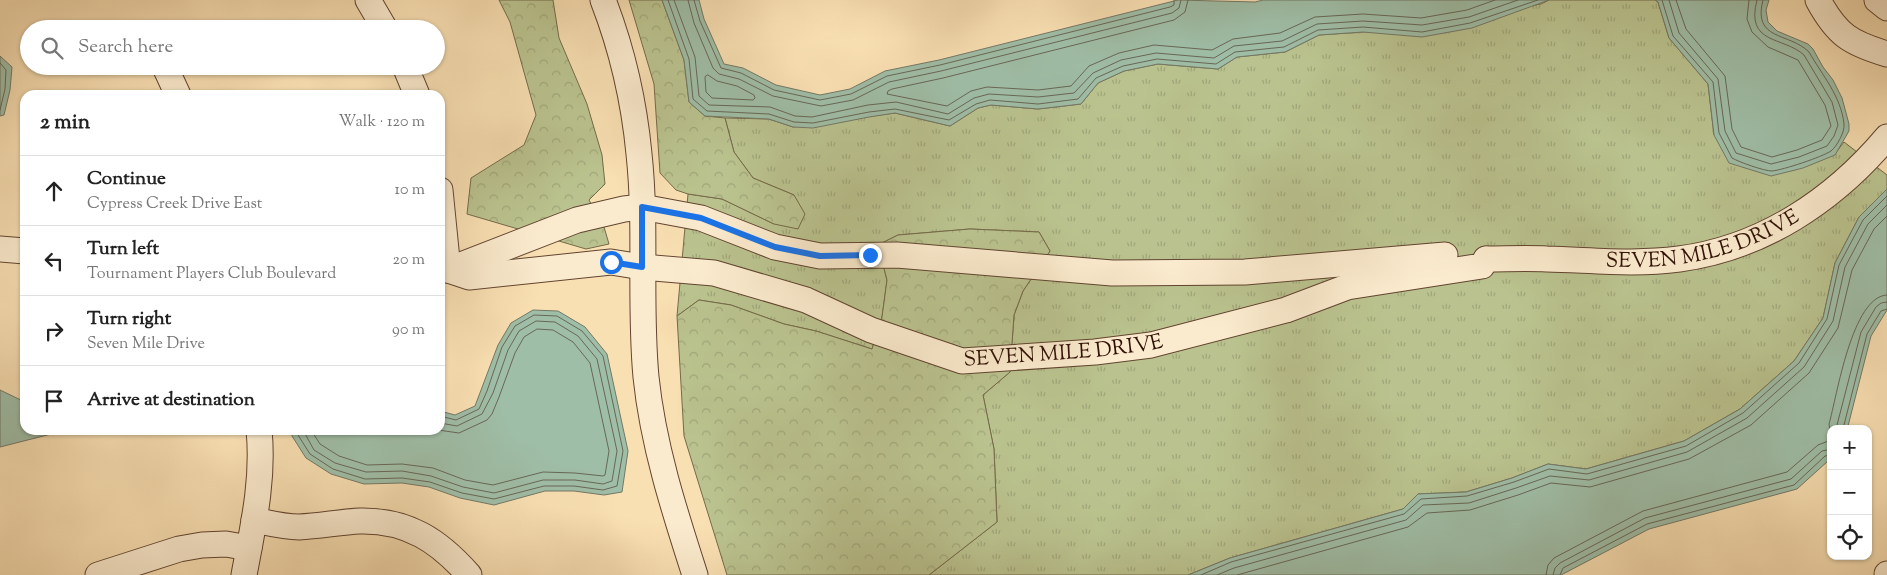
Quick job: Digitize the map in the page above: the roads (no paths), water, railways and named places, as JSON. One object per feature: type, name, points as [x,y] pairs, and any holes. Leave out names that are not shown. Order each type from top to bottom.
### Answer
[{"type":"street","points":[[368,0],[380,20]]},
{"type":"street","points":[[603,0],[612,23],[624,69],[634,116],[639,155],[642,207],[642,312],[646,378],[653,426],[661,462],[695,575]]},
{"type":"street","points":[[1818,0],[1830,20],[1846,38],[1864,47],[1887,54]]},
{"type":"street","points":[[1877,0],[1887,8]]},
{"type":"street","points":[[169,75],[176,90]]},
{"type":"street","points":[[409,75],[415,90]]},
{"type":"street","name":"SEVEN MILE DRIVE","points":[[1486,260],[1546,259],[1635,262],[1679,259],[1714,252],[1740,244],[1778,228],[1802,214],[1842,184],[1887,137]]},
{"type":"street","points":[[445,271],[577,220],[624,209],[642,207]]},
{"type":"street","name":"SEVEN MILE DRIVE","points":[[642,207],[701,218],[775,247],[820,256],[898,255],[1112,273],[1245,272],[1482,252],[1486,260]]},
{"type":"street","points":[[0,249],[20,251]]},
{"type":"street","name":"SEVEN MILE DRIVE","points":[[445,271],[469,277],[611,262],[642,267],[714,273],[806,300],[871,330],[962,362],[1095,352],[1151,344],[1286,310],[1348,287],[1482,266],[1486,260]]},
{"type":"street","points":[[244,575],[260,484],[260,435]]},
{"type":"street","points":[[254,520],[280,526],[299,527],[361,521],[390,524],[417,532],[436,543],[454,558],[469,575]]},
{"type":"street","points":[[98,575],[179,549],[202,545],[226,544],[249,548]]},
{"type":"water","points":[[662,0],[699,0],[704,19],[724,64],[743,68],[776,85],[820,95],[850,89],[885,71],[939,60],[1178,0],[1255,2],[1263,0],[1549,0],[1472,28],[1422,37],[1363,32],[1319,35],[1285,52],[1237,57],[1218,69],[1158,64],[1124,71],[1098,83],[1081,104],[1038,109],[991,105],[978,108],[950,126],[895,113],[813,128],[793,127],[769,119],[705,116],[689,102],[684,60]]},
{"type":"water","points":[[1655,0],[1769,0],[1766,10],[1768,22],[1777,31],[1808,44],[1813,49],[1842,98],[1849,131],[1835,155],[1803,168],[1771,176],[1729,163],[1714,135],[1708,84],[1669,38],[1658,2]]},
{"type":"water","points":[[0,56],[12,67],[10,90],[4,115],[0,116]]},
{"type":"water","points":[[1887,189],[1887,310],[1871,336],[1848,425],[1827,425],[1827,462],[1797,489],[1649,529],[1561,575],[1188,575],[1230,558],[1403,509],[1418,494],[1466,492],[1512,478],[1548,464],[1586,469],[1684,441],[1740,409],[1794,361],[1823,318],[1835,263],[1859,217]]},
{"type":"water","points":[[533,310],[558,311],[585,327],[607,354],[628,451],[622,492],[604,495],[574,491],[545,491],[494,505],[460,498],[429,487],[402,483],[364,484],[331,474],[306,458],[292,436],[445,435],[445,412],[455,415],[475,406],[498,345],[511,323]]},
{"type":"water","points":[[0,390],[20,400],[20,435],[47,435],[0,447]]}]
